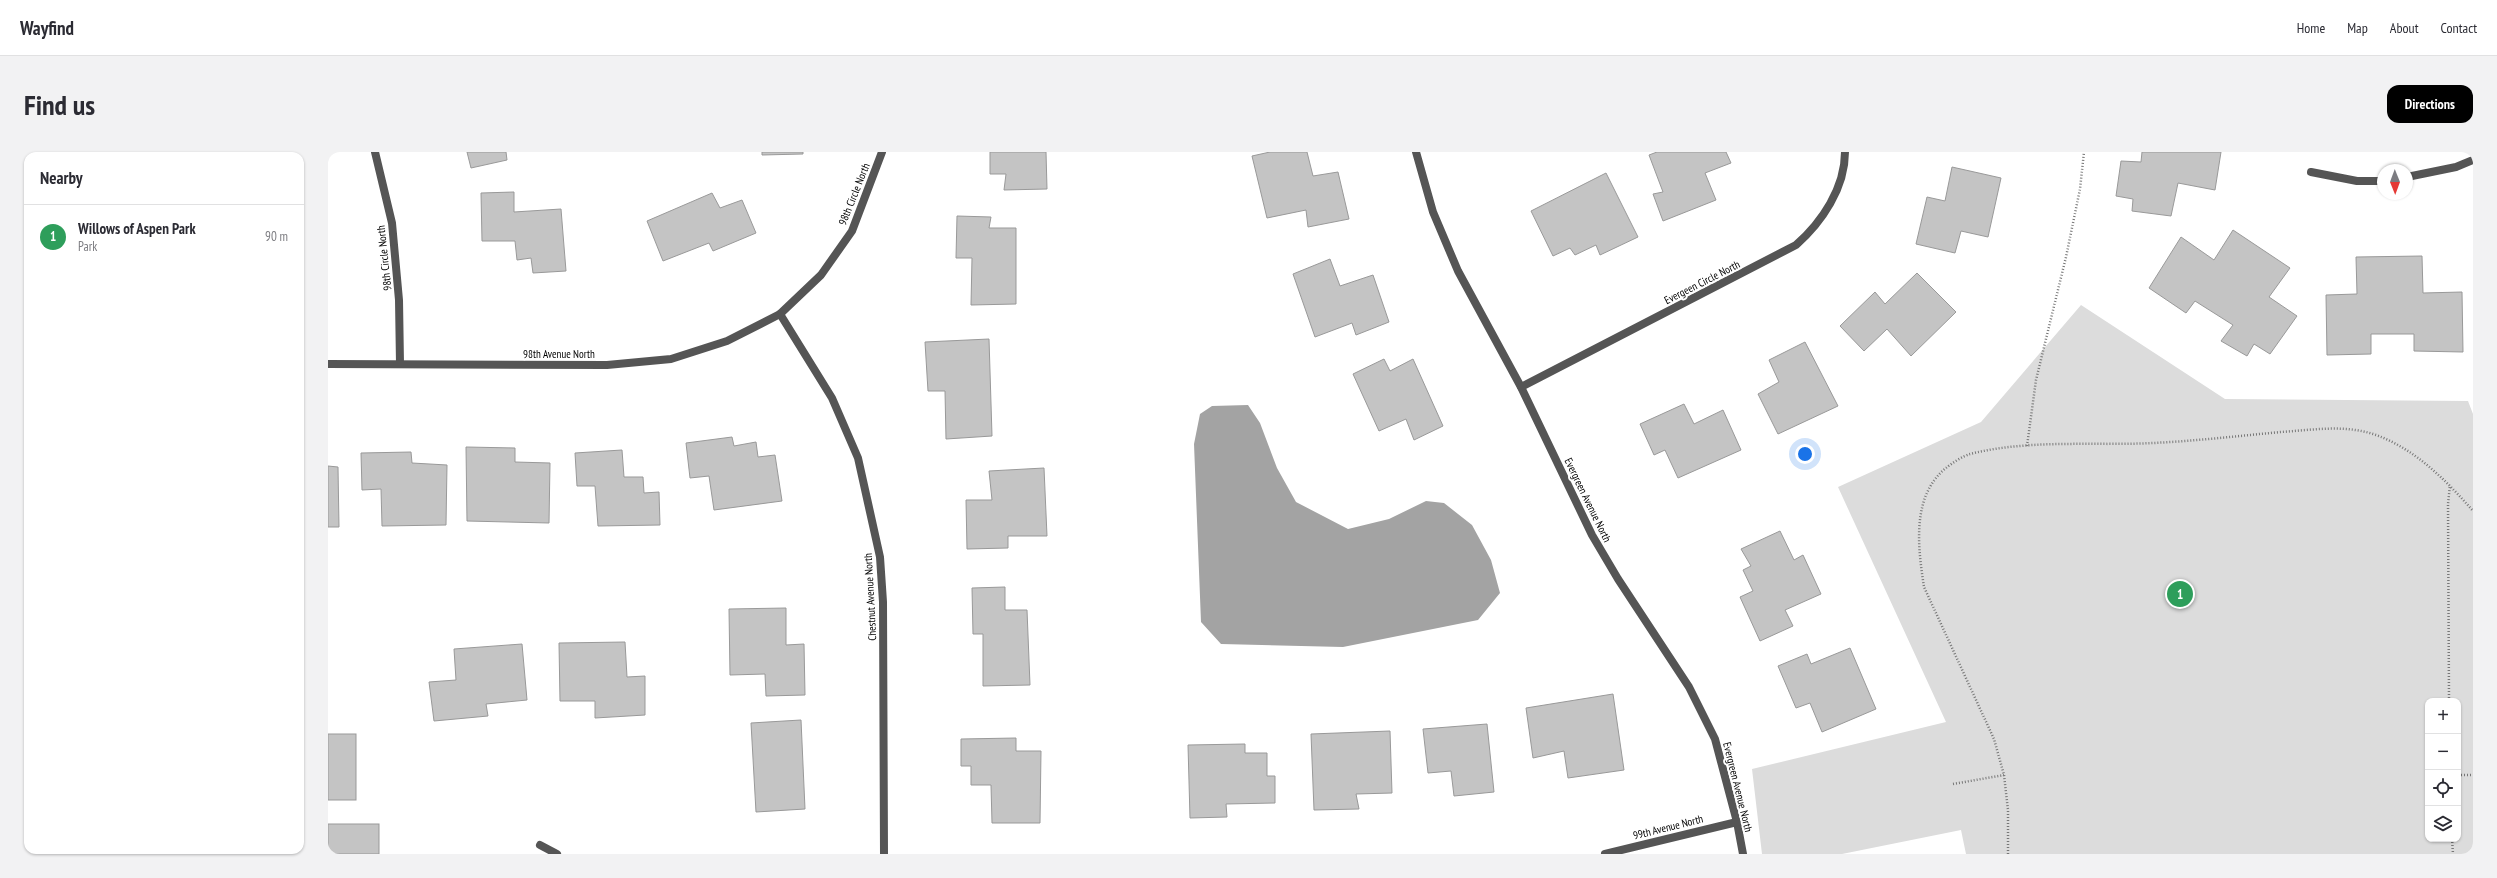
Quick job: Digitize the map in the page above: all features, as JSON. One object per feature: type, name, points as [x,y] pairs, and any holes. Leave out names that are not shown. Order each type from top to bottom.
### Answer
[{"type":"street","name":"98th Circle North","points":[[375,152],[392,222],[399,300],[400,364]]},
{"type":"street","name":"98th Circle North","points":[[780,314],[821,275],[852,231],[882,152]]},
{"type":"street","name":"Evergreen Avenue North","points":[[1416,152],[1433,212],[1458,271],[1521,387],[1592,535],[1618,580],[1689,687],[1715,739],[1737,822],[1743,854]]},
{"type":"street","name":"Evergeen Circle North","points":[[1521,387],[1796,245],[1815,228],[1833,199],[1845,161],[1845,152]]},
{"type":"street","points":[[2413,176],[2456,167],[2473,160]]},
{"type":"street","points":[[2311,172],[2358,181],[2377,181]]},
{"type":"street","name":"98th Avenue North","points":[[328,364],[608,365],[671,360],[727,341],[780,314]]},
{"type":"street","name":"Chestnut Avenue North","points":[[780,314],[832,398],[858,458],[880,556],[883,602],[884,854]]},
{"type":"street","name":"99th Avenue North","points":[[1605,854],[1737,822]]},
{"type":"street","points":[[540,845],[557,854]]},
{"type":"path","points":[[2026,446],[2036,380],[2066,257],[2080,190],[2084,152]]},
{"type":"path","points":[[2008,854],[2008,810],[2004,776],[1994,739],[1924,587],[1921,562],[1920,515],[1929,486],[1946,468],[1969,455],[2026,446],[2153,443],[2342,427],[2375,435],[2403,446],[2450,484],[2473,511]]},
{"type":"path","points":[[2449,698],[2448,504],[2450,484]]},
{"type":"path","points":[[2461,775],[2473,775]]},
{"type":"path","points":[[1953,784],[2004,776]]},
{"type":"path","points":[[2452,842],[2453,854]]},
{"type":"shaded area","points":[[2081,305],[2225,399],[2468,401],[2473,414],[2473,854],[1966,854],[1961,830],[1842,854],[1762,854],[1752,769],[1946,722],[1838,487],[1981,422]]},
{"type":"shaded area","points":[[1248,405],[1260,423],[1277,468],[1296,502],[1348,529],[1389,519],[1426,501],[1444,503],[1472,525],[1491,560],[1500,593],[1478,620],[1343,647],[1221,644],[1201,622],[1194,444],[1200,414],[1212,406]]},
{"type":"building","points":[[467,152],[506,152],[507,160],[471,168]]},
{"type":"building","points":[[762,152],[803,152],[803,154],[762,155]]},
{"type":"building","points":[[990,152],[1046,152],[1047,189],[1004,190],[1006,174],[990,174]]},
{"type":"building","points":[[1270,152],[1307,152],[1313,176],[1338,172],[1349,219],[1308,227],[1306,210],[1267,218],[1252,156]]},
{"type":"building","points":[[1657,152],[1726,152],[1731,163],[1705,173],[1716,200],[1663,221],[1653,194],[1663,192],[1649,155]]},
{"type":"building","points":[[2142,152],[2221,152],[2215,190],[2178,183],[2171,216],[2132,211],[2133,199],[2116,196],[2121,161],[2141,162]]},
{"type":"building","points":[[1952,167],[2001,178],[1988,237],[1961,231],[1955,253],[1916,244],[1927,197],[1945,201]]},
{"type":"building","points":[[1606,173],[1638,237],[1600,255],[1596,245],[1575,255],[1570,248],[1553,256],[1531,211]]},
{"type":"building","points":[[514,192],[514,212],[561,209],[566,271],[533,273],[531,258],[517,260],[515,241],[482,241],[481,193]]},
{"type":"building","points":[[712,193],[720,208],[742,200],[756,233],[713,251],[709,243],[663,261],[647,221]]},
{"type":"building","points":[[957,216],[991,217],[989,228],[1016,228],[1016,304],[971,305],[972,258],[956,258]]},
{"type":"building","points":[[2233,230],[2290,268],[2269,297],[2297,316],[2270,354],[2254,344],[2247,356],[2221,341],[2233,325],[2195,301],[2186,313],[2149,288],[2181,237],[2214,260]]},
{"type":"building","points":[[2422,256],[2423,293],[2462,292],[2463,352],[2414,351],[2414,334],[2371,334],[2371,354],[2327,355],[2326,295],[2357,294],[2356,257]]},
{"type":"building","points":[[1330,259],[1340,286],[1373,275],[1389,322],[1356,335],[1352,323],[1315,337],[1293,274]]},
{"type":"building","points":[[1917,273],[1956,312],[1911,356],[1887,329],[1864,351],[1840,326],[1875,292],[1885,304]]},
{"type":"building","points":[[989,339],[992,436],[946,439],[945,391],[928,391],[925,342]]},
{"type":"building","points":[[1805,342],[1838,406],[1778,434],[1758,394],[1779,382],[1769,360]]},
{"type":"building","points":[[1384,359],[1390,371],[1413,359],[1443,426],[1414,440],[1406,419],[1379,431],[1353,374]]},
{"type":"building","points":[[1684,404],[1694,424],[1723,410],[1741,450],[1678,478],[1665,450],[1654,455],[1640,424]]},
{"type":"building","points":[[732,437],[734,446],[756,442],[758,457],[775,455],[782,501],[714,510],[709,476],[690,478],[686,443]]},
{"type":"building","points":[[466,447],[515,448],[515,462],[550,463],[549,523],[467,521]]},
{"type":"building","points":[[622,450],[624,477],[643,477],[644,493],[659,492],[660,525],[598,526],[595,486],[577,486],[575,453]]},
{"type":"building","points":[[411,452],[412,463],[447,465],[446,525],[382,526],[381,489],[362,490],[361,453]]},
{"type":"building","points":[[328,466],[338,467],[339,527],[328,527]]},
{"type":"building","points":[[1044,468],[1047,536],[1008,536],[1008,548],[967,549],[966,500],[992,500],[989,471]]},
{"type":"building","points":[[1780,531],[1794,560],[1803,555],[1821,594],[1785,610],[1793,626],[1760,641],[1740,597],[1753,591],[1743,570],[1751,566],[1741,549]]},
{"type":"building","points":[[1005,587],[1005,610],[1027,610],[1030,685],[983,686],[983,634],[973,634],[972,588]]},
{"type":"building","points":[[786,608],[786,645],[804,644],[805,695],[766,696],[765,674],[730,675],[729,609]]},
{"type":"building","points":[[625,642],[627,677],[645,676],[645,715],[595,718],[595,701],[560,701],[559,643]]},
{"type":"building","points":[[522,644],[527,700],[486,704],[488,716],[434,721],[429,682],[456,680],[454,649]]},
{"type":"building","points":[[1850,648],[1876,709],[1822,732],[1810,703],[1796,708],[1778,666],[1807,654],[1811,664]]},
{"type":"building","points":[[1613,694],[1624,770],[1568,778],[1564,751],[1533,758],[1526,708]]},
{"type":"building","points":[[801,720],[805,809],[756,812],[751,723]]},
{"type":"building","points":[[1487,724],[1494,792],[1454,796],[1451,771],[1428,773],[1423,729]]},
{"type":"building","points":[[1390,731],[1392,793],[1356,794],[1359,809],[1314,810],[1311,734]]},
{"type":"building","points":[[328,734],[356,734],[356,800],[328,800]]},
{"type":"building","points":[[1016,738],[1016,751],[1041,751],[1040,823],[992,823],[991,785],[971,785],[971,766],[961,766],[961,739]]},
{"type":"building","points":[[1245,744],[1245,753],[1267,753],[1267,776],[1275,776],[1275,803],[1226,804],[1227,817],[1190,818],[1188,745]]},
{"type":"building","points":[[328,824],[379,824],[379,854],[328,854]]},
{"type":"place","name":"Willows of Aspen Park","points":[[2180,594]]}]
